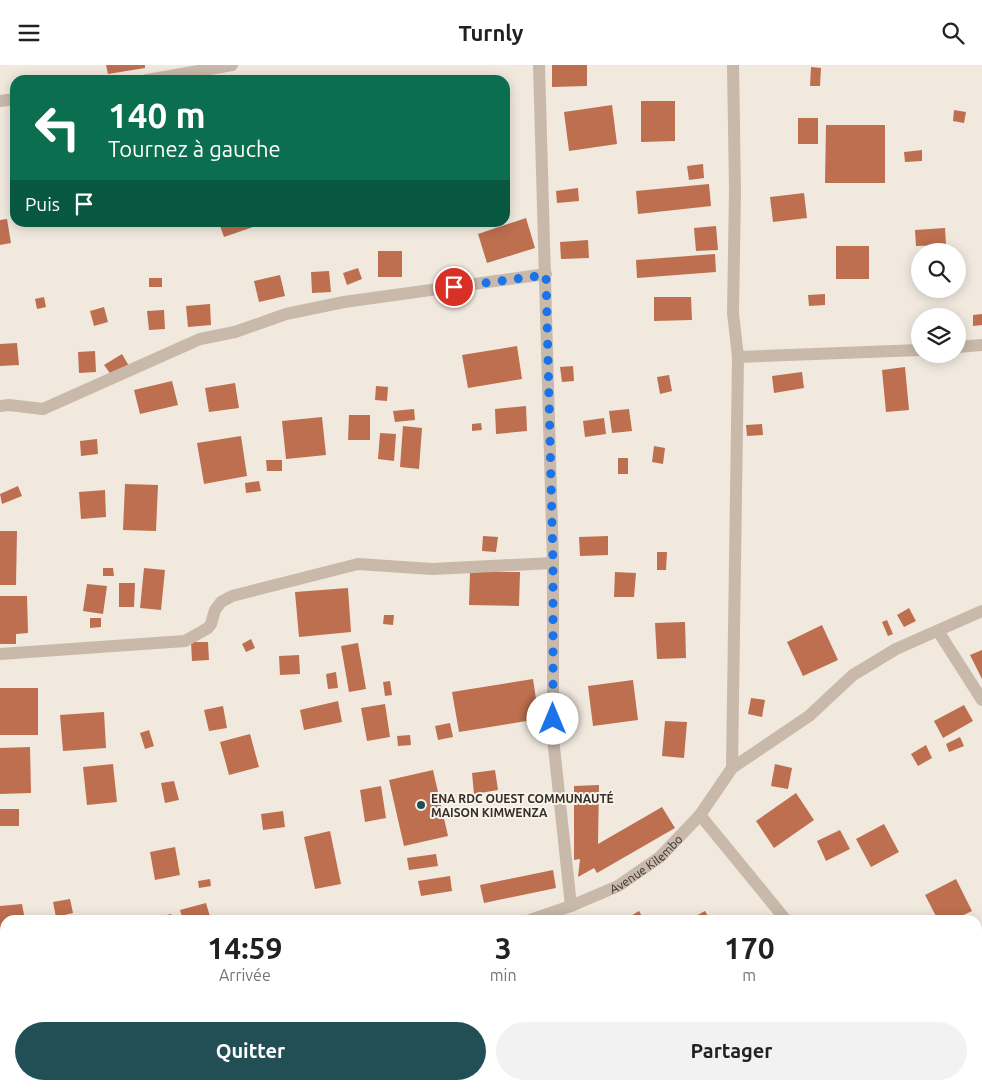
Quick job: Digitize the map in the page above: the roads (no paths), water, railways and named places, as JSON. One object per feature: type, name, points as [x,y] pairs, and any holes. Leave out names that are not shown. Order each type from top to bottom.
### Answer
[{"type":"street","points":[[175,75],[232,65]]},
{"type":"street","points":[[539,65],[553,563],[553,738],[571,906]]},
{"type":"street","points":[[732,65],[735,190],[733,313],[738,357],[732,767]]},
{"type":"street","points":[[0,406],[9,405],[43,409],[200,339],[235,332],[286,314],[344,302],[546,275]]},
{"type":"street","points":[[966,346],[982,345]]},
{"type":"street","points":[[738,357],[911,350]]},
{"type":"street","points":[[0,654],[185,641],[208,629],[212,624],[215,609],[221,602],[232,596],[358,564],[432,569],[553,563]]},
{"type":"street","points":[[732,767],[809,716],[853,675],[896,649],[982,611]]},
{"type":"street","points":[[938,631],[982,700]]},
{"type":"street","name":"Avenue Kilembo","points":[[545,915],[618,886],[660,857],[700,815],[732,767]]},
{"type":"street","points":[[700,815],[782,915]]},
{"type":"place","name":"ENA RDC OUEST COMMUNAUTÉ MAISON KIMWENZA","points":[[421,805]]}]
